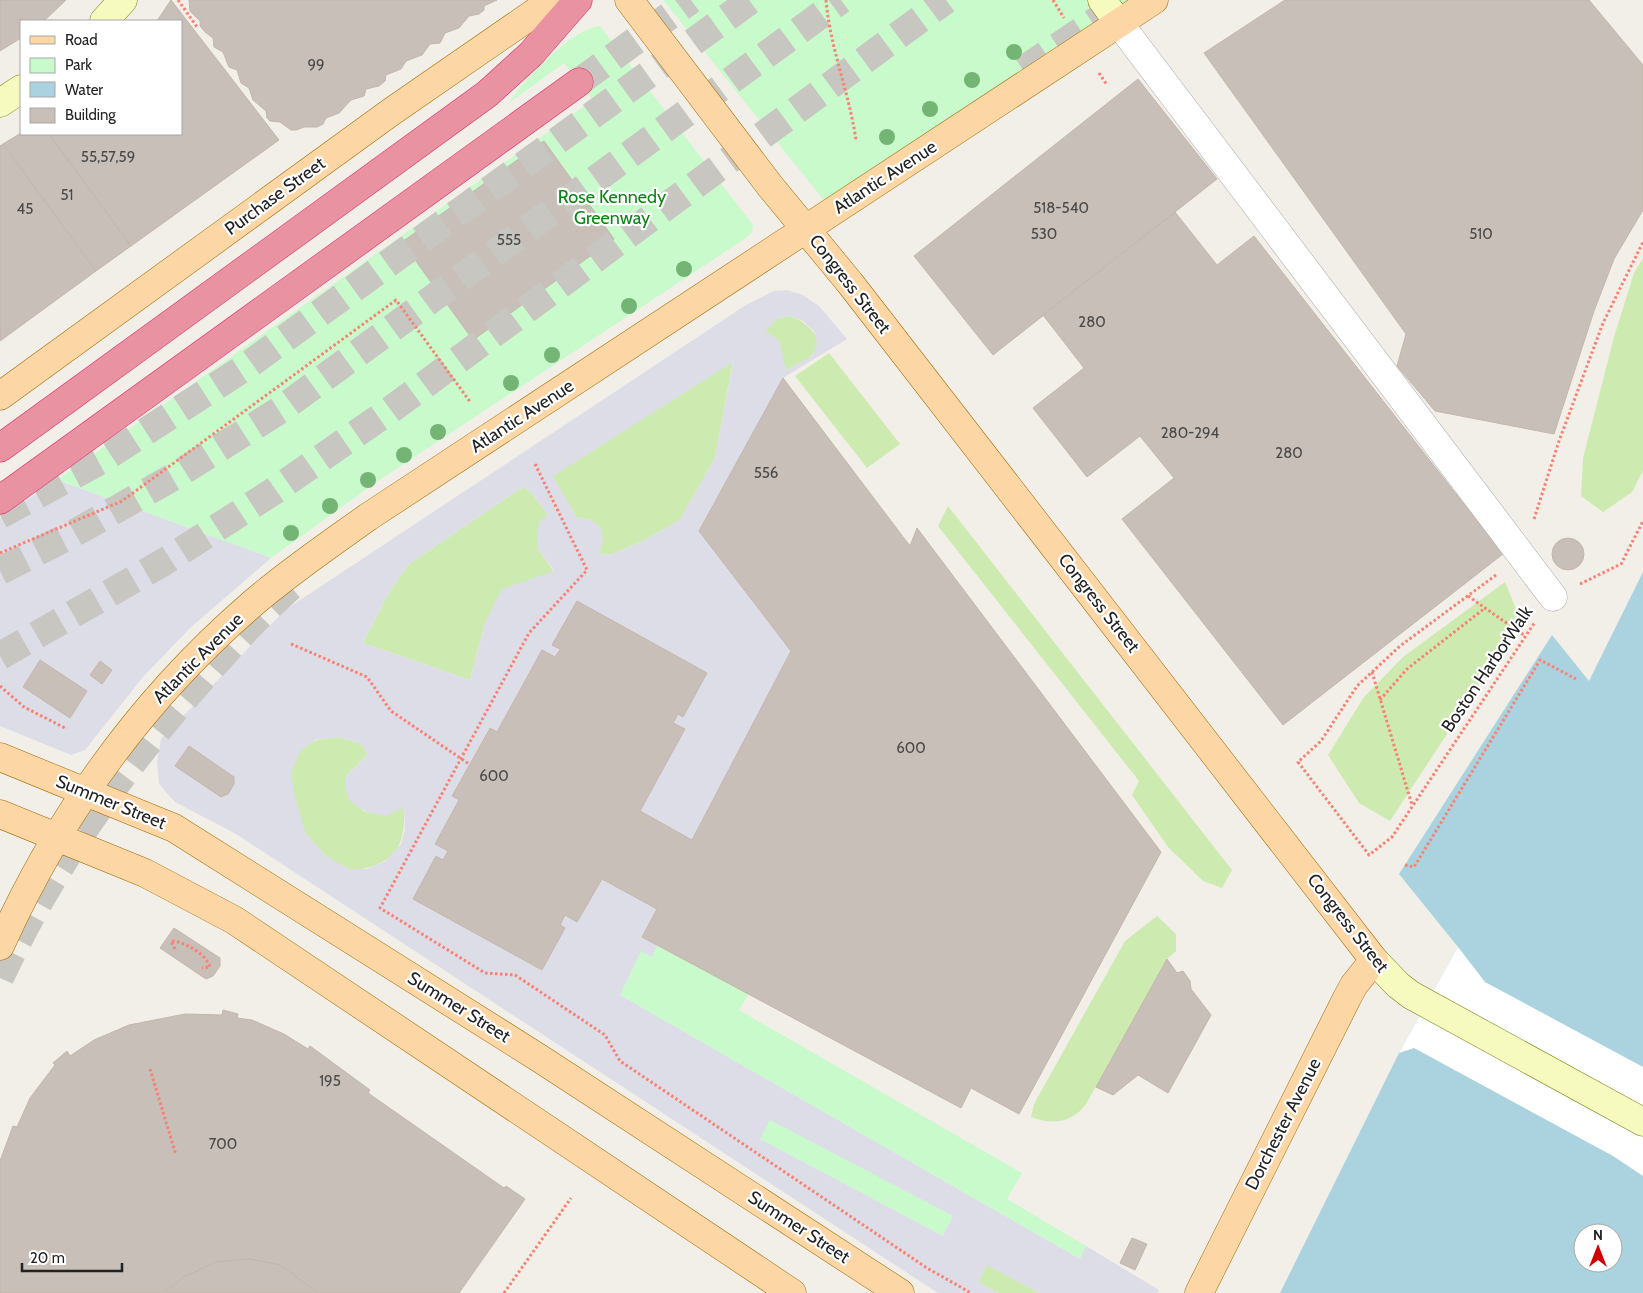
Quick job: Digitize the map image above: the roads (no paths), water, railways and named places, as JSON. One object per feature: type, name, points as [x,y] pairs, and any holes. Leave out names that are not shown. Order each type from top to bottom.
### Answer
[{"type":"highway","points":[[0,448],[488,94],[531,54],[578,0]]},
{"type":"highway","points":[[0,500],[579,82]]},
{"type":"main road","points":[[105,20],[123,0]]},
{"type":"main road","name":"Purchase Street","points":[[0,396],[391,112],[553,0]]},
{"type":"main road","name":"Congress Street","points":[[629,0],[770,186],[807,229],[1293,853],[1374,960],[1398,985],[1426,1004],[1643,1122]]},
{"type":"main road","points":[[1102,0],[1118,22]]},
{"type":"main road","name":"Atlantic Avenue","points":[[0,946],[26,890],[56,836],[84,791],[133,726],[184,669],[227,626],[292,572],[368,518],[1154,0]]},
{"type":"main road","points":[[0,103],[20,90]]},
{"type":"main road","name":"Summer Street","points":[[0,757],[155,818],[182,833],[539,1058],[900,1293]]},
{"type":"main road","points":[[0,814],[145,872],[234,920],[792,1293]]},
{"type":"main road","name":"Dorchester Avenue","points":[[1199,1293],[1347,998],[1354,985],[1374,960]]},
{"type":"street","points":[[1118,22],[1553,597]]},
{"type":"water","points":[[1643,572],[1643,1293],[1280,1293],[1399,1053],[1458,947],[1399,874],[1552,635],[1589,681]]},
{"type":"tunnel","points":[[579,82],[691,0]]},
{"type":"tunnel","points":[[0,515],[100,461],[247,366],[751,0]]},
{"type":"tunnel","points":[[0,571],[71,535],[175,476],[280,410],[841,0]]},
{"type":"tunnel","points":[[0,656],[164,562],[274,491],[389,411],[946,0]]},
{"type":"tunnel","points":[[1023,70],[1127,0]]},
{"type":"tunnel","points":[[0,978],[42,896],[119,780],[177,708],[239,637],[297,581]]},
{"type":"park label","name":"Rose Kennedy Greenway","points":[[612,207]]}]
